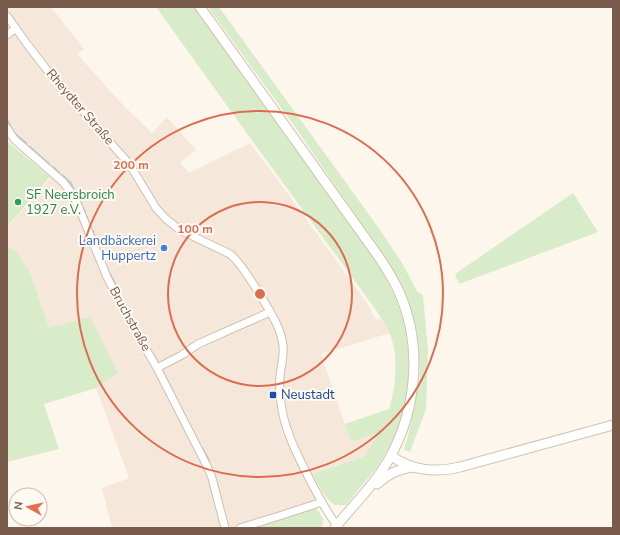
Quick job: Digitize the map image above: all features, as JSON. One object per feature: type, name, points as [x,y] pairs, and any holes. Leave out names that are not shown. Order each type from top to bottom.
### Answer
[{"type":"main road","points":[[200,7],[375,251],[389,272],[400,294],[407,314],[414,351],[414,372],[412,392],[400,437],[384,468],[365,494],[337,527]]},
{"type":"main road","points":[[391,456],[401,462],[424,470],[434,471],[450,469],[613,424]]},
{"type":"main road","points":[[365,494],[392,473],[398,470],[413,467]]},
{"type":"street","name":"Rheydter Straße","points":[[7,16],[47,70],[130,165],[156,208],[166,219],[180,230],[233,256],[246,273],[270,312],[277,326],[283,344],[280,387],[281,402],[284,418],[294,446],[322,502],[337,527]]},
{"type":"street","points":[[7,35],[16,28]]},
{"type":"street","name":"Bruchstraße","points":[[7,128],[14,139],[63,182],[73,195],[107,277],[128,318],[157,368],[210,472],[225,528]]},
{"type":"street","points":[[157,368],[182,355],[198,344],[270,312]]},
{"type":"street","points":[[245,526],[322,502]]},
{"type":"shaded area","points":[[7,7],[51,7],[84,49],[77,54],[124,106],[152,133],[167,117],[196,150],[180,162],[189,173],[250,143],[370,307],[374,317],[378,320],[381,318],[390,333],[321,354],[351,442],[378,433],[365,456],[313,474],[322,502],[258,528],[112,528],[102,488],[129,478],[96,388],[117,373],[49,328],[30,272],[15,250],[7,247],[7,228],[55,173],[14,134],[7,122]]},
{"type":"green space","points":[[156,7],[195,7],[376,259],[396,298],[406,326],[410,352],[408,391],[404,412],[392,442],[378,466],[346,505],[336,505],[329,500],[319,487],[313,474],[365,456],[378,433],[351,442],[345,424],[389,409],[396,372],[395,352],[390,334],[376,310]]},
{"type":"green space","points":[[208,7],[219,7],[378,227],[402,263],[417,291],[423,295],[428,350],[426,409],[410,452],[404,450],[420,378],[418,340],[404,290],[298,131]]},
{"type":"green space","name":"SF Neersbroich 1927 e.V.","points":[[7,141],[50,177],[7,227]]},
{"type":"green space","points":[[573,193],[598,232],[459,284],[455,274]]},
{"type":"green space","points":[[7,247],[15,250],[30,272],[49,328],[90,317],[118,373],[96,388],[44,404],[59,449],[7,462]]},
{"type":"green space","points":[[312,507],[318,510],[323,519],[322,528],[258,528]]},
{"type":"waterway","points":[[7,120],[14,133],[26,143]]},
{"type":"waterway","points":[[30,147],[49,164]]},
{"type":"waterway","points":[[53,167],[59,173]]},
{"type":"waterway","points":[[62,175],[71,183],[73,188]]},
{"type":"waterway","points":[[76,192],[79,200]]},
{"type":"waterway","points":[[80,202],[85,212]]},
{"type":"waterway","points":[[87,217],[91,228]]},
{"type":"waterway","points":[[93,231],[96,241]]},
{"type":"waterway","points":[[107,269],[119,291]]},
{"type":"waterway","points":[[128,310],[135,324]]},
{"type":"waterway","points":[[154,356],[160,365]]},
{"type":"waterway","points":[[162,370],[173,392]]},
{"type":"waterway","points":[[202,448],[209,460]]},
{"type":"place","name":"SF Neersbroich 1927 e.V.","points":[[18,202]]},
{"type":"place","name":"Landbäckerei Huppertz","points":[[164,248]]},
{"type":"place","name":"Neustadt","points":[[273,395]]}]
